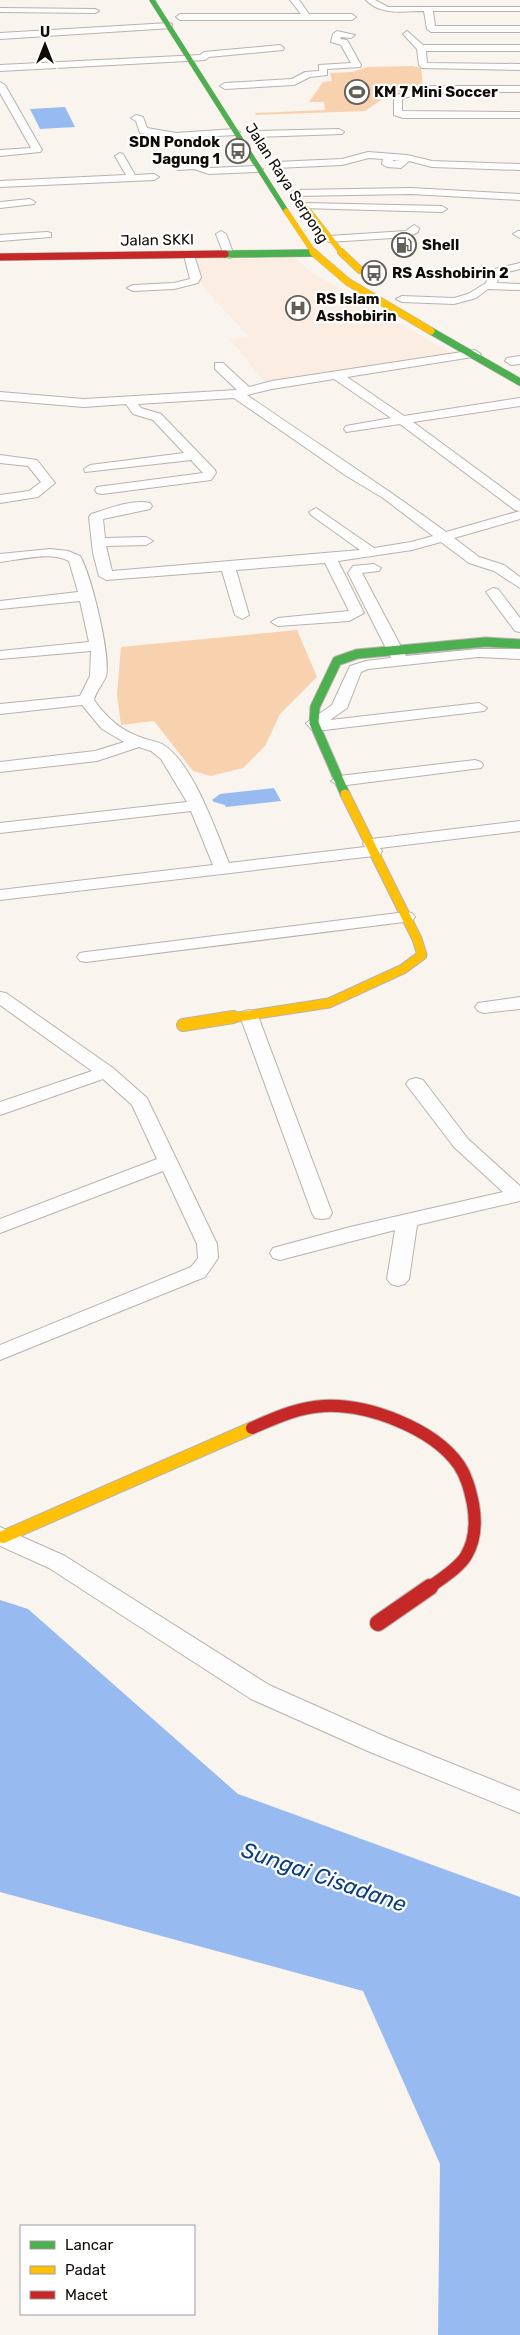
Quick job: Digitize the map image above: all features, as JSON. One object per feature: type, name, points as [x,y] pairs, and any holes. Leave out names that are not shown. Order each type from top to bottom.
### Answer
[{"type":"main road","name":"Jalan Raya Serpong","points":[[152,0],[186,58],[314,253],[348,282],[395,309],[479,348],[520,382]]},
{"type":"main road","points":[[171,6],[182,21]]},
{"type":"main road","points":[[195,42],[206,59]]},
{"type":"main road","name":"Jalan Raya Serpong","points":[[247,121],[295,193],[329,239],[355,267],[369,277]]},
{"type":"main road","name":"Jalan SKKI","points":[[0,257],[314,253]]},
{"type":"main road","points":[[390,291],[418,309],[395,309]]},
{"type":"main road","points":[[184,1025],[329,1003],[414,963],[422,955],[315,724],[315,707],[338,661],[356,654],[397,655]]},
{"type":"main road","points":[[2,1537],[290,1411],[334,1406],[382,1415],[424,1432],[456,1459],[474,1492],[475,1529],[465,1557],[430,1589],[378,1623]]},
{"type":"street","points":[[294,0],[301,6],[306,17]]},
{"type":"street","points":[[370,0],[382,8],[520,9]]},
{"type":"street","points":[[428,9],[432,29],[520,29]]},
{"type":"street","points":[[0,10],[94,11]]},
{"type":"street","points":[[288,85],[268,86],[262,91],[227,90],[294,82],[308,74],[324,73],[322,66],[356,65],[344,42],[335,42],[337,34],[353,35],[343,29],[334,17]]},
{"type":"street","points":[[182,21],[352,17]]},
{"type":"street","points":[[74,22],[151,32],[167,23]]},
{"type":"street","points":[[9,26],[167,23]]},
{"type":"street","points":[[0,36],[104,25]]},
{"type":"street","points":[[104,25],[117,38]]},
{"type":"street","points":[[407,34],[421,48],[423,65],[425,66],[520,67]]},
{"type":"street","points":[[0,68],[162,54],[206,59],[280,48]]},
{"type":"street","points":[[421,48],[520,48]]},
{"type":"street","points":[[0,85],[37,150],[0,153]]},
{"type":"street","points":[[520,89],[415,90],[397,98],[397,114],[520,115]]},
{"type":"street","points":[[136,118],[140,119],[143,131],[162,132],[172,136],[235,132]]},
{"type":"street","points":[[256,134],[339,132]]},
{"type":"street","points":[[120,156],[132,178]]},
{"type":"street","points":[[276,165],[342,162],[365,156],[407,158],[432,164],[520,167]]},
{"type":"street","points":[[501,165],[501,183],[520,190]]},
{"type":"street","points":[[178,167],[195,166],[209,171],[258,169]]},
{"type":"street","points":[[50,168],[57,180]]},
{"type":"street","points":[[0,184],[57,180],[98,174],[132,178],[154,177]]},
{"type":"street","points":[[295,193],[411,190],[520,197]]},
{"type":"street","points":[[438,222],[449,192]]},
{"type":"street","points":[[0,205],[30,202]]},
{"type":"street","points":[[305,206],[442,208]]},
{"type":"street","points":[[329,239],[408,234],[413,232],[414,228]]},
{"type":"street","points":[[220,234],[229,254]]},
{"type":"street","points":[[0,238],[46,235]]},
{"type":"street","points":[[133,288],[174,286],[194,281],[196,277],[189,255]]},
{"type":"street","points":[[491,285],[494,272],[520,266]]},
{"type":"street","points":[[402,299],[460,300],[491,285],[520,288]]},
{"type":"street","points":[[1,395],[63,402],[242,393],[479,348]]},
{"type":"street","points":[[219,366],[242,393],[350,472],[388,494],[446,536],[474,560],[499,568],[520,584]]},
{"type":"street","points":[[336,375],[402,420],[520,507]]},
{"type":"street","points":[[102,490],[206,477],[210,473],[157,417],[137,411],[128,400]]},
{"type":"street","points":[[350,429],[520,402]]},
{"type":"street","points":[[90,469],[193,456]]},
{"type":"street","points":[[0,459],[32,463],[48,483],[33,494],[0,500]]},
{"type":"street","points":[[145,506],[124,509],[96,517],[106,576],[330,558],[373,552],[412,546],[520,515]]},
{"type":"street","points":[[316,512],[373,552]]},
{"type":"street","points":[[399,533],[412,546]]},
{"type":"street","points":[[99,542],[146,541]]},
{"type":"street","points":[[0,558],[46,553],[71,556],[75,559],[98,646],[98,675],[88,690],[86,700],[108,728],[157,748],[163,753],[188,787],[223,869]]},
{"type":"street","points":[[278,622],[348,617],[357,613],[330,558]]},
{"type":"street","points":[[228,567],[242,615]]},
{"type":"street","points":[[374,568],[358,569],[355,572],[397,655]]},
{"type":"street","points":[[493,592],[520,628]]},
{"type":"street","points":[[0,605],[85,596]]},
{"type":"street","points":[[0,655],[98,646]]},
{"type":"street","points":[[315,724],[339,708],[355,670],[366,665],[397,655],[478,653],[519,649]]},
{"type":"street","points":[[0,709],[86,700]]},
{"type":"street","points":[[315,724],[479,708]]},
{"type":"street","points":[[0,767],[97,756],[139,742]]},
{"type":"street","points":[[340,781],[475,765]]},
{"type":"street","points":[[0,828],[196,806]]},
{"type":"street","points":[[0,895],[223,869],[520,826]]},
{"type":"street","points":[[86,957],[406,917]]},
{"type":"street","points":[[484,1007],[520,1004]]},
{"type":"street","points":[[0,1353],[198,1272],[206,1263],[208,1244],[140,1102],[106,1072],[5,1006]]},
{"type":"street","points":[[249,1016],[322,1213]]},
{"type":"street","points":[[0,1109],[106,1072]]},
{"type":"street","points":[[416,1084],[461,1143],[519,1195]]},
{"type":"street","points":[[0,1226],[168,1162]]},
{"type":"street","points":[[280,1253],[519,1195]]},
{"type":"street","points":[[398,1279],[407,1221]]},
{"type":"street","points":[[2,1537],[57,1562],[260,1692],[379,1745],[520,1802]]},
{"type":"shaded area","name":"KM 7 Mini Soccer","points":[[412,66],[421,68],[423,86],[388,95],[365,111],[256,115],[255,113],[325,110],[324,102],[309,102],[323,82],[332,81],[330,73],[352,72],[367,67]]},
{"type":"shaded area","name":"RS Islam Asshobirin","points":[[295,257],[309,271],[455,355],[265,383],[230,339],[248,336],[204,288],[190,258]]},
{"type":"shaded area","points":[[297,630],[317,677],[280,714],[265,746],[243,768],[211,776],[193,771],[154,721],[121,725],[117,694],[121,647]]},
{"type":"water","points":[[65,107],[75,127],[40,129],[30,109]]},
{"type":"water","points":[[274,788],[281,801],[226,807],[212,800],[220,794]]},
{"type":"water","name":"Sungai Cisadane","points":[[0,1600],[28,1609],[238,1794],[520,1897],[520,2335],[438,2335],[440,2164],[363,1991],[0,1892]]},
{"type":"traffic: fast","points":[[152,0],[286,211]]},
{"type":"traffic: fast","points":[[225,254],[314,253]]},
{"type":"traffic: fast","points":[[431,331],[520,382]]},
{"type":"traffic: fast","points":[[345,794],[314,723],[315,707],[337,661],[357,654],[486,642],[520,644]]},
{"type":"traffic: slow","points":[[298,197],[343,255],[360,270]]},
{"type":"traffic: slow","points":[[286,211],[314,253],[348,282],[431,331]]},
{"type":"traffic: slow","points":[[183,1025],[329,1003],[403,969],[422,955],[417,939],[345,794]]},
{"type":"traffic: slow","points":[[3,1537],[252,1428]]},
{"type":"traffic: jam","points":[[0,257],[225,254]]},
{"type":"traffic: jam","points":[[252,1428],[282,1415],[313,1407],[335,1406],[358,1409],[381,1415],[425,1435],[444,1449],[459,1465],[469,1486],[474,1509],[473,1534],[468,1552],[462,1561],[434,1584],[378,1623]]},
{"type":"place","name":"KM 7 Mini Soccer","points":[[357,92]]},
{"type":"place","name":"SDN Pondok Jagung 1","points":[[238,151]]},
{"type":"place","name":"Shell","points":[[404,245]]},
{"type":"place","name":"RS Asshobirin 2","points":[[374,273]]},
{"type":"place","name":"RS Islam Asshobirin","points":[[298,308]]}]
